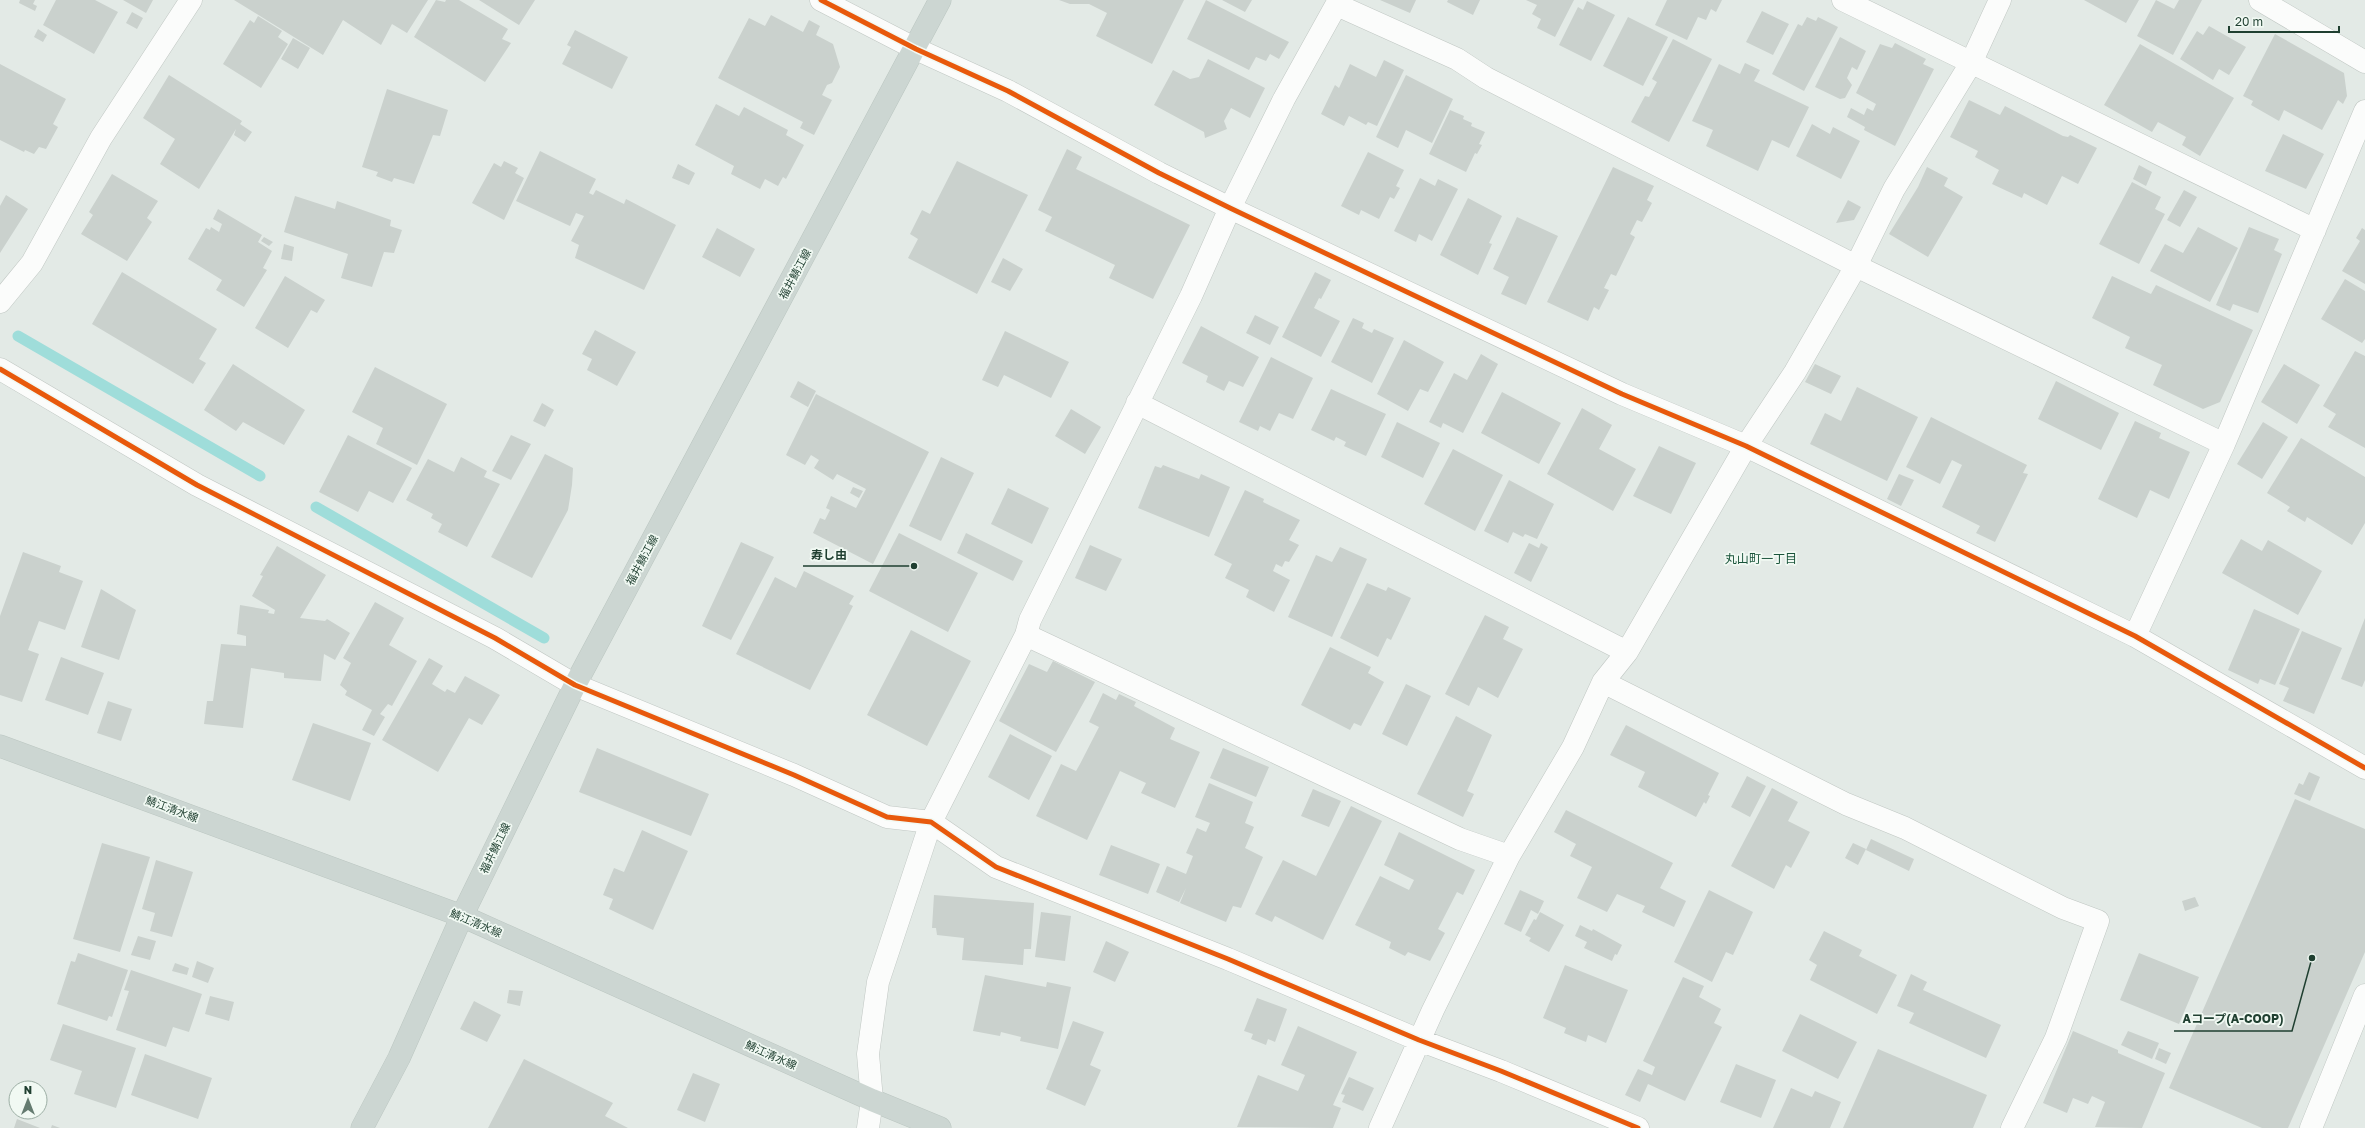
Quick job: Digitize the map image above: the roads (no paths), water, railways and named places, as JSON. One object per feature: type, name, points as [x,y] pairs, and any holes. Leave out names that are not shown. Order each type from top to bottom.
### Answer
[{"type":"main road","name":"福井鯖江線","points":[[362,1128],[399,1058],[462,916],[575,685],[916,49],[940,0]]},
{"type":"main road","name":"鯖江清水線","points":[[0,746],[462,916],[872,1100],[940,1128]]},
{"type":"street","points":[[0,302],[32,263],[101,138],[190,0]]},
{"type":"street","points":[[821,0],[916,49],[1008,91],[1159,173],[1230,208],[1622,394],[1746,446],[2135,636],[2365,768]]},
{"type":"street","points":[[1843,0],[2315,230]]},
{"type":"street","points":[[1380,1128],[1419,1040],[1509,856],[1573,747],[1603,682],[1627,652],[1746,446],[1795,372],[1856,266],[1894,189],[1971,63],[2000,0]]},
{"type":"street","points":[[2260,0],[2365,62]]},
{"type":"street","points":[[868,1128],[872,1100],[868,1054],[878,982],[931,822],[1026,635],[1030,620],[1191,296],[1230,208],[1284,99],[1338,2],[1457,60],[1486,78],[1856,266],[2224,444]]},
{"type":"street","points":[[2135,636],[2224,444],[2365,112]]},
{"type":"street","points":[[0,369],[197,485],[495,638],[575,685],[794,775],[887,817],[931,822],[996,867],[1228,959],[1419,1040],[1501,1071],[1638,1128]]},
{"type":"street","points":[[1137,403],[1627,652]]},
{"type":"street","points":[[1026,635],[1460,839],[1509,856]]},
{"type":"street","points":[[1603,682],[1846,804],[1905,828],[2064,908],[2098,921],[2056,1038],[2012,1128]]},
{"type":"street","points":[[2310,1128],[2365,995]]},
{"type":"waterway","points":[[18,336],[260,476]]},
{"type":"waterway","points":[[316,507],[544,638]]},
{"type":"place","name":"寿し由","points":[[914,566]]},
{"type":"place","name":"Aコープ(A-COOP)","points":[[2312,958]]},
{"type":"district","name":"丸山町一丁目","points":[[1761,559]]}]
